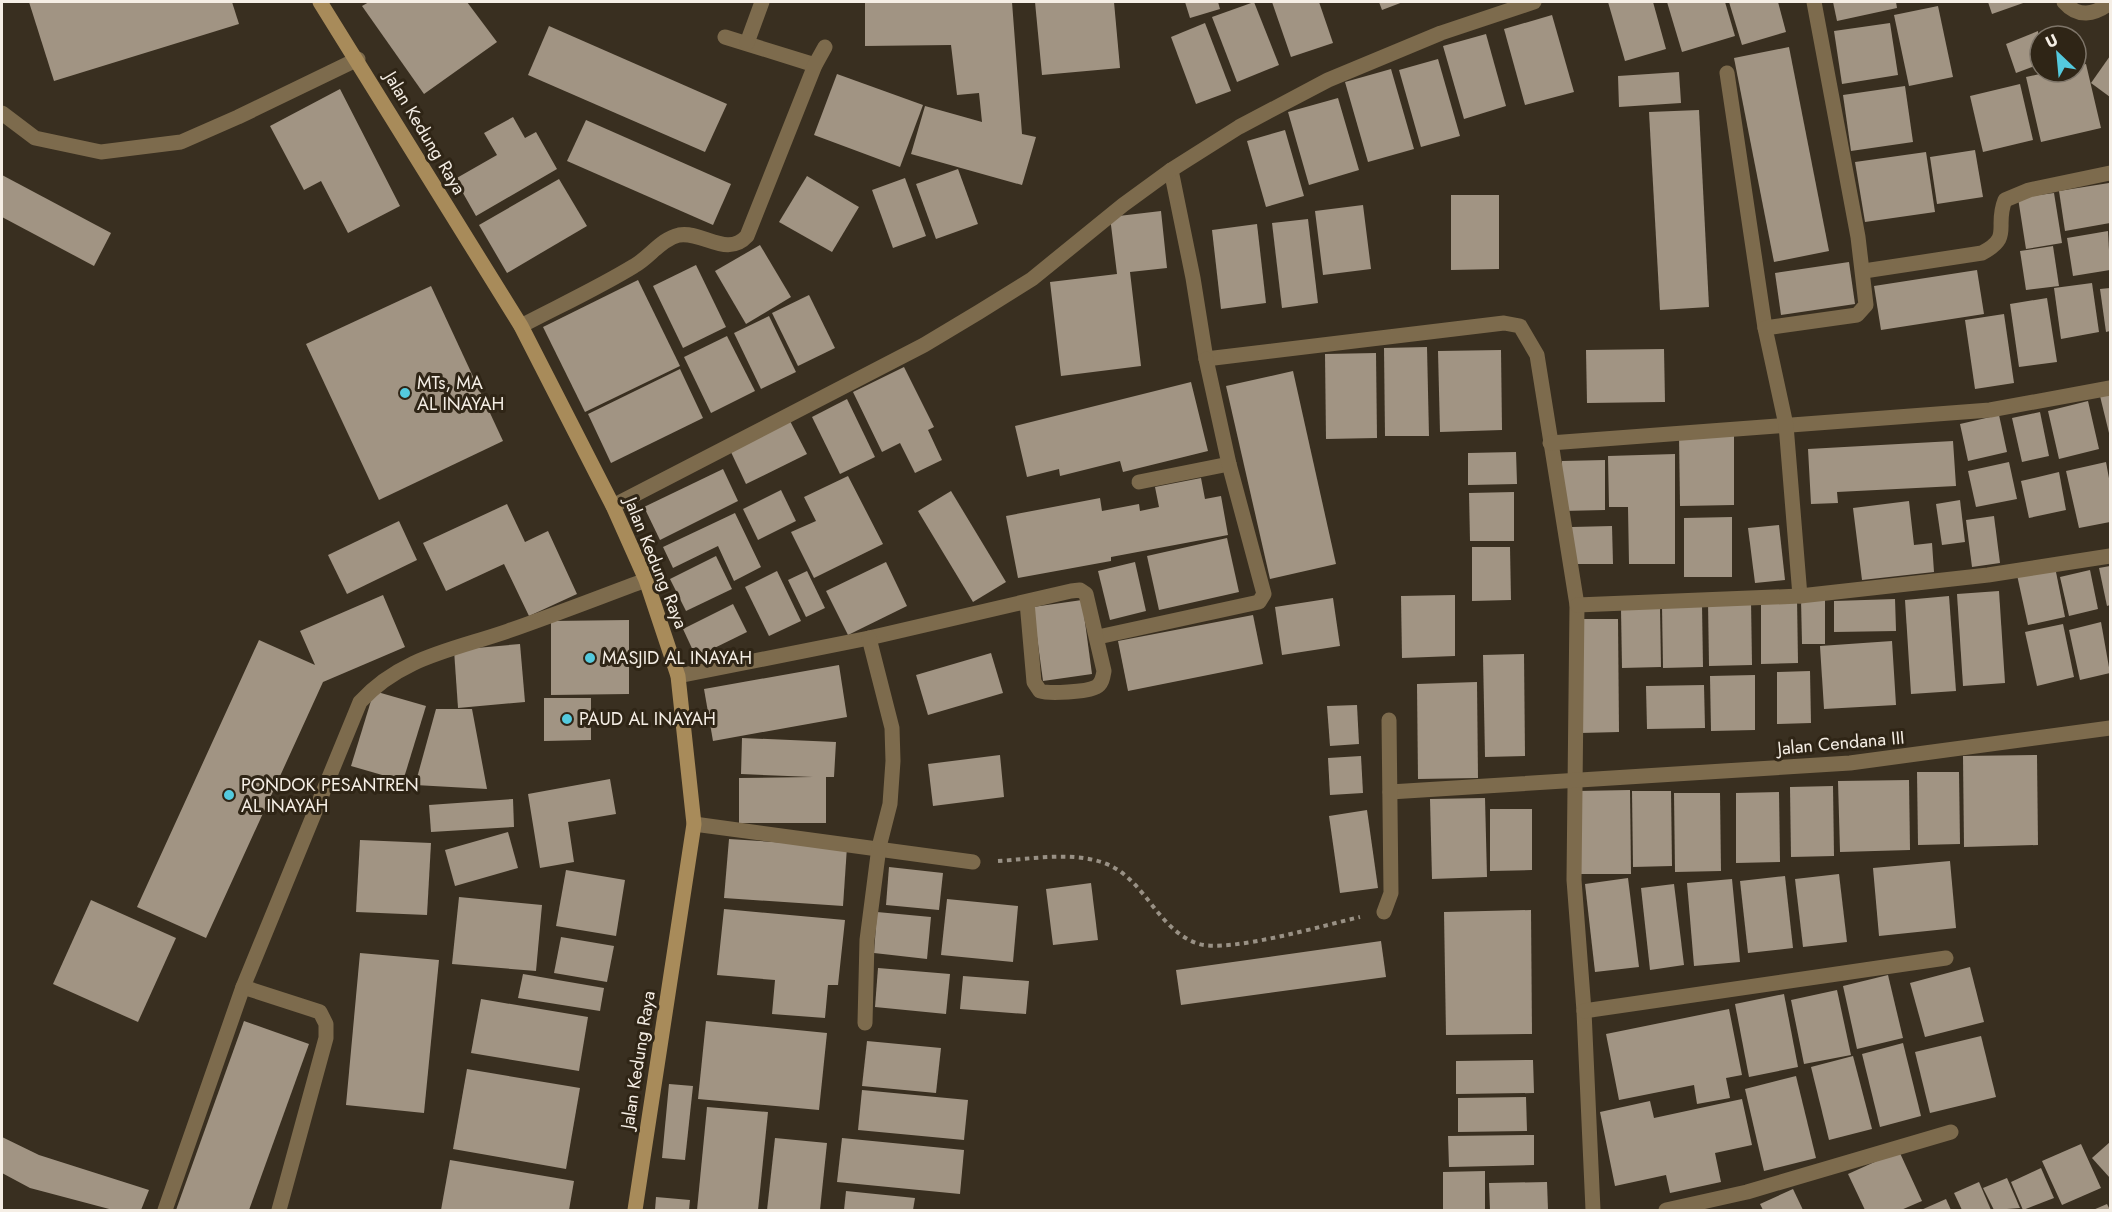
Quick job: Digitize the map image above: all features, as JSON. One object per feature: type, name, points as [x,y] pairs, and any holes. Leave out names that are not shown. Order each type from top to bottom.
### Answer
[{"type":"street","name":"Jalan Kedung Raya","points":[[320,2],[521,326],[613,506],[646,580],[678,676],[694,824],[634,1210]]},
{"type":"street","points":[[747,43],[762,2]]},
{"type":"street","points":[[613,506],[924,345],[979,312],[1032,279],[1123,205],[1171,170],[1239,127],[1328,81],[1441,33],[1534,2]]},
{"type":"street","points":[[1765,328],[1857,315],[1866,305],[1864,271],[1814,2]]},
{"type":"street","points":[[2064,2],[2072,10],[2081,14],[2090,13],[2110,3]]},
{"type":"street","points":[[726,37],[815,65]]},
{"type":"street","points":[[521,326],[632,268],[672,237],[693,236],[729,246],[742,241],[747,236],[815,65],[825,47]]},
{"type":"street","points":[[2,113],[35,138],[101,152],[181,142],[357,59]]},
{"type":"street","points":[[1727,73],[1765,328],[1786,425],[1800,596]]},
{"type":"street","points":[[1098,637],[1259,602],[1264,594],[1229,464],[1206,359],[1193,278],[1171,170]]},
{"type":"street","points":[[1864,271],[1982,253],[1998,243],[2001,236],[2001,210],[2005,200],[2029,190],[2110,173]]},
{"type":"street","points":[[1206,359],[1504,323],[1520,326],[1530,341],[1541,370],[1550,443],[1577,605],[1574,880],[1584,1011],[1593,1210]]},
{"type":"street","points":[[1550,443],[1990,410],[2110,388]]},
{"type":"street","points":[[1139,482],[1229,464]]},
{"type":"street","points":[[1577,605],[1800,596],[1988,575],[2110,556]]},
{"type":"street","points":[[165,1210],[243,987],[351,719],[360,702],[369,692],[417,659],[507,631],[646,580]]},
{"type":"street","points":[[678,676],[869,638],[1027,602],[1080,590],[1086,594],[1098,637],[1104,671],[1102,681],[1095,687],[1048,694],[1040,691],[1034,682],[1027,602]]},
{"type":"street","points":[[865,1023],[867,939],[879,848],[890,804],[893,760],[892,728],[869,638]]},
{"type":"street","points":[[1384,912],[1391,893],[1389,720]]},
{"type":"street","name":"Jalan Cendana III","points":[[1390,792],[1850,763],[2110,728]]},
{"type":"street","points":[[694,824],[973,862]]},
{"type":"street","points":[[1584,1011],[1946,958]]},
{"type":"street","points":[[243,987],[320,1012],[326,1024],[326,1038],[279,1210]]},
{"type":"street","points":[[1666,1210],[1747,1192],[1951,1132]]},
{"type":"path","points":[[973,862],[1074,858],[1094,860],[1127,877],[1179,933],[1198,943],[1214,946],[1240,943],[1384,912]]},
{"type":"building","points":[[29,2],[232,2],[239,24],[54,81]]},
{"type":"building","points":[[369,2],[467,2],[497,42],[424,94],[362,6]]},
{"type":"building","points":[[865,2],[1012,2],[1022,134],[1036,137],[1022,185],[911,154],[925,106],[982,122],[979,93],[957,95],[951,45],[865,46]]},
{"type":"building","points":[[1035,2],[1114,2],[1120,68],[1042,75]]},
{"type":"building","points":[[1185,2],[1218,2],[1220,9],[1190,18]]},
{"type":"building","points":[[1254,2],[1279,65],[1237,82],[1212,17]]},
{"type":"building","points":[[1272,2],[1319,2],[1333,43],[1291,57]]},
{"type":"building","points":[[1379,2],[1403,2],[1382,10]]},
{"type":"building","points":[[1608,2],[1653,2],[1666,49],[1625,61]]},
{"type":"building","points":[[1667,2],[1725,2],[1735,36],[1682,52]]},
{"type":"building","points":[[1729,2],[1778,2],[1786,32],[1742,45]]},
{"type":"building","points":[[1833,2],[1896,2],[1897,8],[1837,21]]},
{"type":"building","points":[[1988,2],[2026,2],[1992,14]]},
{"type":"building","points":[[1938,6],[1953,77],[1909,86],[1894,15]]},
{"type":"building","points":[[1552,15],[1574,92],[1525,105],[1504,29]]},
{"type":"building","points":[[1205,23],[1231,91],[1196,104],[1171,37]]},
{"type":"building","points":[[1890,23],[1898,75],[1842,84],[1834,31]]},
{"type":"building","points":[[549,26],[727,104],[705,152],[528,75]]},
{"type":"building","points":[[1486,34],[1506,106],[1464,119],[1443,46]]},
{"type":"building","points":[[2028,35],[2028,68],[2016,73],[2006,44]]},
{"type":"building","points":[[1789,47],[1829,251],[1774,262],[1734,58]]},
{"type":"building","points":[[2110,56],[2110,97],[2091,83]]},
{"type":"building","points":[[1438,59],[1460,136],[1421,147],[1399,70]]},
{"type":"building","points":[[1391,69],[1414,149],[1368,162],[1345,82]]},
{"type":"building","points":[[1679,72],[1681,103],[1619,107],[1618,76]]},
{"type":"building","points":[[2088,73],[2101,128],[2041,142],[2026,77],[2028,77],[2028,84],[2088,84]]},
{"type":"building","points":[[837,74],[923,105],[900,167],[814,135]]},
{"type":"building","points":[[2020,84],[2033,140],[1983,152],[1970,96]]},
{"type":"building","points":[[1905,86],[1913,142],[1851,151],[1843,95]]},
{"type":"building","points":[[340,89],[400,206],[348,233],[321,181],[304,190],[270,126]]},
{"type":"building","points":[[1338,98],[1359,170],[1309,185],[1288,112]]},
{"type":"building","points":[[1699,110],[1709,307],[1660,310],[1649,112]]},
{"type":"building","points":[[513,117],[525,138],[536,132],[557,169],[476,216],[455,179],[497,155],[484,133]]},
{"type":"building","points":[[586,120],[731,184],[713,225],[567,161]]},
{"type":"building","points":[[1285,130],[1304,196],[1266,207],[1247,141]]},
{"type":"building","points":[[1975,150],[1983,197],[1937,204],[1930,157]]},
{"type":"building","points":[[1926,152],[1935,212],[1865,222],[1855,162]]},
{"type":"building","points":[[958,169],[978,224],[936,239],[916,184]]},
{"type":"building","points":[[2,175],[111,233],[94,266],[2,217]]},
{"type":"building","points":[[807,176],[859,207],[832,252],[779,222]]},
{"type":"building","points":[[905,178],[926,236],[893,248],[872,190]]},
{"type":"building","points":[[559,179],[587,226],[507,273],[479,225]]},
{"type":"building","points":[[2109,183],[2110,223],[2065,231],[2059,191]]},
{"type":"building","points":[[2054,193],[2062,243],[2026,249],[2018,198]]},
{"type":"building","points":[[1451,195],[1499,195],[1499,269],[1451,270]]},
{"type":"building","points":[[1363,205],[1371,269],[1323,275],[1315,211]]},
{"type":"building","points":[[1161,211],[1167,268],[1130,272],[1141,366],[1061,376],[1050,282],[1117,274],[1110,217]]},
{"type":"building","points":[[1308,219],[1318,303],[1282,308],[1272,223]]},
{"type":"building","points":[[1257,224],[1266,303],[1221,309],[1212,230]]},
{"type":"building","points":[[2108,231],[2110,270],[2073,276],[2067,238]]},
{"type":"building","points":[[760,245],[791,297],[746,324],[715,271]]},
{"type":"building","points":[[2053,246],[2059,286],[2026,290],[2020,251]]},
{"type":"building","points":[[1849,262],[1855,304],[1781,315],[1775,273]]},
{"type":"building","points":[[696,265],[726,327],[683,348],[653,286]]},
{"type":"building","points":[[1977,270],[1984,314],[1881,330],[1874,286]]},
{"type":"building","points":[[638,280],[680,366],[585,412],[543,327]]},
{"type":"building","points":[[2092,283],[2099,332],[2061,339],[2054,288]]},
{"type":"building","name":"MTs, MA AL INAYAH","points":[[431,286],[503,441],[379,500],[306,344]]},
{"type":"building","points":[[2110,288],[2110,331],[2106,332],[2100,289]]},
{"type":"building","points":[[809,295],[835,348],[798,366],[772,313]]},
{"type":"building","points":[[2047,298],[2057,362],[2019,367],[2010,304]]},
{"type":"building","points":[[2004,314],[2014,383],[1975,389],[1965,320]]},
{"type":"building","points":[[769,316],[796,372],[761,389],[734,333]]},
{"type":"building","points":[[727,336],[755,391],[711,413],[684,357]]},
{"type":"building","points":[[1427,347],[1429,436],[1385,436],[1384,348]]},
{"type":"building","points":[[1664,349],[1665,402],[1587,403],[1586,350]]},
{"type":"building","points":[[1501,350],[1502,430],[1440,432],[1438,351]]},
{"type":"building","points":[[1376,353],[1377,438],[1326,439],[1325,354]]},
{"type":"building","points":[[904,367],[934,427],[928,430],[942,460],[915,473],[900,443],[882,452],[853,392]]},
{"type":"building","points":[[680,369],[703,418],[611,463],[588,414]]},
{"type":"building","points":[[1293,371],[1336,564],[1270,579],[1226,386]]},
{"type":"building","points":[[1191,382],[1208,451],[1123,472],[1120,461],[1060,476],[1059,469],[1027,477],[1015,426]]},
{"type":"building","points":[[2110,393],[2110,433],[2109,433],[2100,396]]},
{"type":"building","points":[[847,399],[875,457],[840,474],[812,417]]},
{"type":"building","points":[[2088,401],[2099,449],[2059,459],[2048,411]]},
{"type":"building","points":[[2040,412],[2049,456],[2022,462],[2012,418]]},
{"type":"building","points":[[1999,415],[2007,452],[1968,461],[1960,424]]},
{"type":"building","points":[[790,421],[807,454],[746,484],[730,450]]},
{"type":"building","points":[[1734,434],[1734,505],[1680,506],[1679,435]]},
{"type":"building","points":[[1953,441],[1956,486],[1837,492],[1838,503],[1811,504],[1808,449]]},
{"type":"building","points":[[1516,452],[1517,484],[1468,485],[1468,453]]},
{"type":"building","points":[[1675,454],[1675,564],[1629,564],[1628,507],[1609,507],[1608,456]]},
{"type":"building","points":[[1605,460],[1605,510],[1562,511],[1562,461]]},
{"type":"building","points":[[2009,462],[2017,499],[1976,507],[1968,471]]},
{"type":"building","points":[[2106,462],[2110,484],[2110,522],[2079,528],[2066,471]]},
{"type":"building","points":[[723,469],[738,501],[660,540],[644,507]]},
{"type":"building","points":[[2059,472],[2066,510],[2029,518],[2021,481]]},
{"type":"building","points":[[848,476],[883,544],[814,578],[791,532],[816,521],[804,497]]},
{"type":"building","points":[[1201,478],[1205,499],[1221,496],[1228,535],[1111,557],[1111,561],[1018,578],[1006,516],[1100,498],[1102,511],[1139,504],[1140,511],[1159,507],[1155,487]]},
{"type":"building","points":[[781,490],[796,521],[758,540],[743,509]]},
{"type":"building","points":[[951,491],[1006,582],[973,602],[918,511]]},
{"type":"building","points":[[1514,492],[1514,541],[1470,541],[1469,493]]},
{"type":"building","points":[[1960,500],[1965,542],[1942,545],[1936,504]]},
{"type":"building","points":[[1909,501],[1914,545],[1932,543],[1934,572],[1862,580],[1853,508]]},
{"type":"building","points":[[507,504],[525,542],[548,531],[577,594],[529,616],[504,564],[446,591],[423,543]]},
{"type":"building","points":[[735,513],[761,567],[734,581],[718,546],[673,568],[663,547]]},
{"type":"building","points":[[1994,516],[2000,563],[1972,567],[1966,520]]},
{"type":"building","points":[[1732,517],[1732,577],[1684,577],[1684,518]]},
{"type":"building","points":[[399,521],[417,560],[347,594],[328,555]]},
{"type":"building","points":[[1779,525],[1785,580],[1755,583],[1748,528]]},
{"type":"building","points":[[1612,526],[1613,564],[1572,564],[1572,527]]},
{"type":"building","points":[[1227,538],[1239,592],[1159,610],[1147,556]]},
{"type":"building","points":[[1472,547],[1510,547],[1511,600],[1472,601]]},
{"type":"building","points":[[716,556],[732,589],[686,611],[670,579]]},
{"type":"building","points":[[886,562],[907,606],[848,635],[826,591]]},
{"type":"building","points":[[1135,562],[1146,611],[1110,620],[1098,571]]},
{"type":"building","points":[[2110,566],[2110,605],[2107,606],[2099,568]]},
{"type":"building","points":[[2055,567],[2065,617],[2028,625],[2017,575]]},
{"type":"building","points":[[2090,570],[2098,609],[2069,616],[2060,577]]},
{"type":"building","points":[[777,571],[801,621],[769,636],[745,587]]},
{"type":"building","points":[[807,571],[825,608],[806,617],[788,580]]},
{"type":"building","points":[[1999,591],[2005,683],[1963,686],[1957,594]]},
{"type":"building","name":"PONDOK PESANTREN AL INAYAH","points":[[383,595],[405,647],[323,682],[206,938],[137,907],[259,640],[315,665],[300,631]]},
{"type":"building","points":[[1455,595],[1455,656],[1402,658],[1401,596]]},
{"type":"building","points":[[1949,596],[1956,691],[1911,694],[1905,600]]},
{"type":"building","points":[[1797,597],[1798,663],[1761,664],[1761,598]]},
{"type":"building","points":[[1333,598],[1340,646],[1282,655],[1275,607]]},
{"type":"building","points":[[1801,599],[1825,599],[1825,644],[1802,644]]},
{"type":"building","points":[[1895,599],[1896,631],[1834,632],[1834,601]]},
{"type":"building","points":[[1082,600],[1092,674],[1043,681],[1033,607]]},
{"type":"building","points":[[1751,600],[1752,665],[1709,666],[1708,601]]},
{"type":"building","points":[[733,604],[747,632],[696,657],[683,629]]},
{"type":"building","points":[[1702,605],[1703,667],[1663,668],[1662,606]]},
{"type":"building","points":[[1660,608],[1661,667],[1622,668],[1621,609]]},
{"type":"building","points":[[1253,615],[1263,664],[1128,691],[1118,641]]},
{"type":"building","points":[[1578,619],[1618,619],[1619,732],[1580,733]]},
{"type":"building","name":"MASJID AL INAYAH","points":[[629,620],[629,694],[551,695],[551,621]]},
{"type":"building","points":[[2101,622],[2110,673],[2080,680],[2069,630]]},
{"type":"building","points":[[2063,624],[2074,677],[2037,686],[2025,632]]},
{"type":"building","points":[[1892,641],[1896,705],[1824,709],[1820,646]]},
{"type":"building","points":[[520,644],[525,702],[458,708],[454,650]]},
{"type":"building","points":[[991,653],[1003,693],[928,715],[916,675]]},
{"type":"building","points":[[1524,654],[1525,756],[1485,757],[1483,655]]},
{"type":"building","points":[[839,665],[847,717],[713,741],[704,689]]},
{"type":"building","points":[[1810,671],[1811,723],[1777,724],[1777,672]]},
{"type":"building","points":[[1755,675],[1755,730],[1711,731],[1710,676]]},
{"type":"building","points":[[1477,682],[1478,778],[1418,779],[1417,684]]},
{"type":"building","points":[[1704,685],[1705,728],[1647,729],[1646,686]]},
{"type":"building","points":[[374,691],[426,706],[403,781],[351,766]]},
{"type":"building","name":"PAUD AL INAYAH","points":[[544,698],[591,698],[591,740],[544,741]]},
{"type":"building","points":[[1357,705],[1359,744],[1330,746],[1327,706]]},
{"type":"building","points":[[436,709],[472,709],[487,789],[415,785]]},
{"type":"building","points":[[742,738],[836,742],[834,777],[826,777],[826,823],[739,823],[739,778],[813,777],[741,774]]},
{"type":"building","points":[[1000,755],[1004,797],[933,806],[928,764]]},
{"type":"building","points":[[2037,755],[2038,845],[1964,847],[1963,756]]},
{"type":"building","points":[[1361,756],[1363,793],[1330,795],[1328,758]]},
{"type":"building","points":[[1917,772],[1959,772],[1960,844],[1918,845]]},
{"type":"building","points":[[610,779],[616,814],[568,822],[574,862],[540,868],[528,794]]},
{"type":"building","points":[[1909,780],[1910,850],[1840,852],[1838,781]]},
{"type":"building","points":[[1833,786],[1834,856],[1791,857],[1790,787]]},
{"type":"building","points":[[1630,790],[1631,874],[1580,874],[1578,791]]},
{"type":"building","points":[[1632,791],[1671,791],[1672,866],[1633,867]]},
{"type":"building","points":[[1779,792],[1780,862],[1736,863],[1736,793]]},
{"type":"building","points":[[1674,793],[1720,793],[1721,871],[1675,872]]},
{"type":"building","points":[[1485,798],[1487,877],[1432,879],[1430,799]]},
{"type":"building","points":[[513,799],[514,827],[431,832],[429,805]]},
{"type":"building","points":[[1490,809],[1532,809],[1532,870],[1490,871]]},
{"type":"building","points":[[1367,810],[1378,888],[1340,893],[1329,816]]},
{"type":"building","points":[[508,832],[518,868],[455,886],[445,850]]},
{"type":"building","points":[[729,839],[847,847],[843,906],[724,898]]},
{"type":"building","points":[[360,840],[431,843],[427,915],[356,912]]},
{"type":"building","points":[[1950,861],[1956,928],[1879,936],[1873,868]]},
{"type":"building","points":[[889,867],[943,873],[939,910],[886,905]]},
{"type":"building","points":[[566,870],[625,880],[616,936],[556,926]]},
{"type":"building","points":[[1839,874],[1847,942],[1803,947],[1795,879]]},
{"type":"building","points":[[1785,876],[1793,948],[1748,953],[1740,881]]},
{"type":"building","points":[[1628,878],[1639,967],[1595,972],[1585,884]]},
{"type":"building","points":[[1732,879],[1740,962],[1694,966],[1687,883]]},
{"type":"building","points":[[1091,883],[1098,940],[1053,945],[1046,889]]},
{"type":"building","points":[[1674,884],[1684,965],[1650,970],[1641,888]]},
{"type":"building","points":[[459,897],[542,905],[536,971],[452,964]]},
{"type":"building","points":[[947,899],[1018,906],[1013,962],[941,955]]},
{"type":"building","points":[[91,900],[176,938],[138,1022],[53,984]]},
{"type":"building","points":[[724,909],[845,920],[838,985],[828,985],[825,1018],[772,1014],[775,980],[717,975]]},
{"type":"building","points":[[1531,910],[1532,1034],[1446,1035],[1444,912]]},
{"type":"building","points":[[877,912],[931,917],[927,959],[874,953]]},
{"type":"building","points":[[561,937],[614,946],[607,982],[554,973]]},
{"type":"building","points":[[1381,941],[1386,977],[1181,1005],[1176,970]]},
{"type":"building","points":[[360,953],[439,960],[424,1113],[346,1105]]},
{"type":"building","points":[[1970,967],[1984,1022],[1925,1037],[1910,983]]},
{"type":"building","points":[[878,968],[950,974],[946,1014],[875,1007]]},
{"type":"building","points":[[523,974],[604,988],[600,1011],[518,998]]},
{"type":"building","points":[[1888,975],[1903,1038],[1857,1049],[1843,986]]},
{"type":"building","points":[[963,976],[1029,981],[1026,1014],[960,1009]]},
{"type":"building","points":[[1837,990],[1851,1055],[1804,1064],[1791,1000]]},
{"type":"building","points":[[1784,994],[1798,1067],[1749,1077],[1735,1004]]},
{"type":"building","points":[[481,999],[588,1017],[579,1071],[471,1053]]},
{"type":"building","points":[[1729,1009],[1742,1075],[1726,1078],[1730,1098],[1697,1104],[1694,1085],[1619,1100],[1606,1034]]},
{"type":"building","points":[[244,1021],[309,1044],[249,1210],[176,1210]]},
{"type":"building","points":[[706,1021],[827,1033],[819,1110],[698,1099]]},
{"type":"building","points":[[1981,1036],[1996,1097],[1930,1113],[1915,1052]]},
{"type":"building","points":[[867,1041],[941,1048],[936,1093],[862,1086]]},
{"type":"building","points":[[1903,1043],[1921,1116],[1880,1127],[1862,1054]]},
{"type":"building","points":[[1853,1056],[1872,1129],[1829,1140],[1811,1067]]},
{"type":"building","points":[[1533,1060],[1534,1093],[1456,1094],[1456,1061]]},
{"type":"building","points":[[467,1069],[580,1088],[566,1169],[453,1149]]},
{"type":"building","points":[[1796,1076],[1816,1158],[1764,1171],[1745,1089]]},
{"type":"building","points":[[669,1084],[693,1086],[685,1160],[662,1158]]},
{"type":"building","points":[[862,1090],[968,1100],[964,1140],[858,1130]]},
{"type":"building","points":[[1526,1097],[1527,1131],[1458,1132],[1458,1098]]},
{"type":"building","points":[[1742,1099],[1752,1145],[1715,1153],[1721,1182],[1670,1193],[1666,1175],[1615,1186],[1600,1112],[1650,1101],[1654,1118]]},
{"type":"building","points":[[707,1107],[768,1112],[758,1210],[697,1210]]},
{"type":"building","points":[[1534,1135],[1534,1165],[1449,1167],[1448,1136]]},
{"type":"building","points":[[2,1137],[39,1155],[149,1190],[141,1210],[113,1210],[30,1188],[2,1173]]},
{"type":"building","points":[[775,1138],[827,1143],[820,1210],[767,1210]]},
{"type":"building","points":[[842,1138],[964,1150],[960,1194],[837,1182]]},
{"type":"building","points":[[2110,1142],[2110,1178],[2092,1158]]},
{"type":"building","points":[[2081,1144],[2101,1188],[2062,1205],[2042,1161]]},
{"type":"building","points":[[1899,1151],[1922,1201],[1901,1210],[1865,1210],[1848,1174]]},
{"type":"building","points":[[450,1160],[574,1181],[569,1210],[441,1210]]},
{"type":"building","points":[[2041,1168],[2054,1198],[2023,1210],[2011,1182]]},
{"type":"building","points":[[1485,1171],[1485,1210],[1443,1210],[1443,1172]]},
{"type":"building","points":[[2007,1178],[2020,1208],[1994,1210],[1983,1188]]},
{"type":"building","points":[[1547,1182],[1548,1210],[1490,1210],[1489,1183]]},
{"type":"building","points":[[1979,1182],[1991,1210],[1962,1210],[1954,1193]]},
{"type":"building","points":[[1793,1189],[1803,1210],[1763,1210],[1760,1204]]},
{"type":"building","points":[[846,1191],[915,1198],[913,1210],[844,1210]]},
{"type":"building","points":[[656,1197],[690,1200],[689,1210],[655,1210]]},
{"type":"building","points":[[1946,1199],[1951,1210],[1921,1210]]},
{"type":"building","points":[[2107,1204],[2110,1210],[2093,1210]]},
{"type":"place","name":"MTs, MA AL INAYAH","points":[[405,393]]},
{"type":"place","name":"MASJID AL INAYAH","points":[[590,658]]},
{"type":"place","name":"PAUD AL INAYAH","points":[[567,719]]},
{"type":"place","name":"PONDOK PESANTREN AL INAYAH","points":[[229,795]]}]
